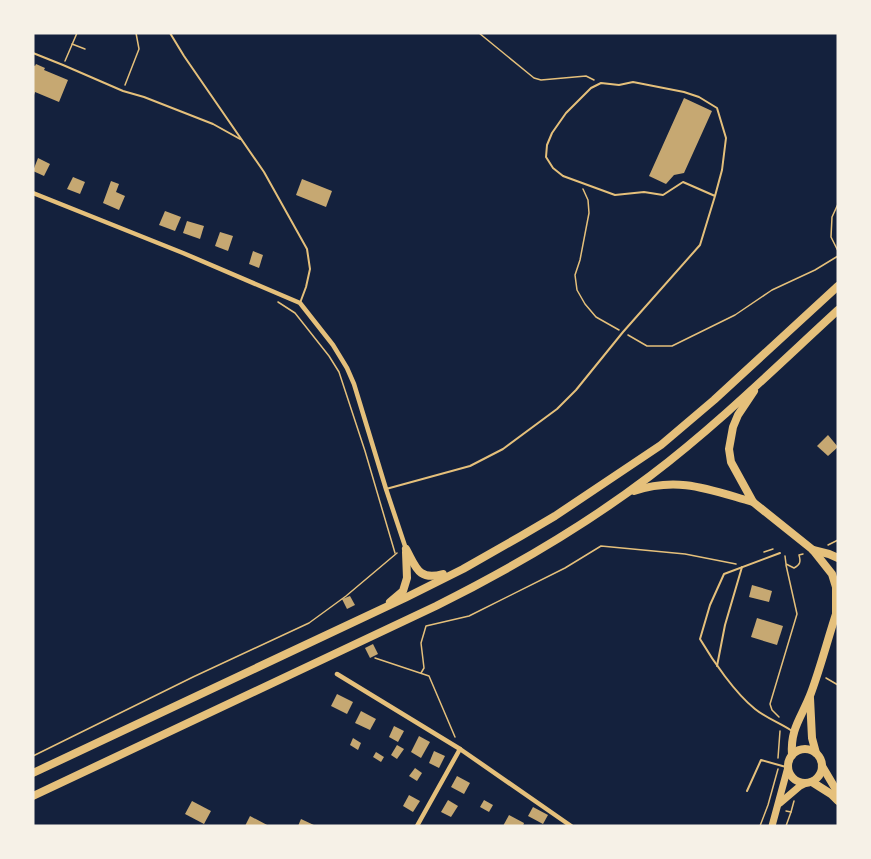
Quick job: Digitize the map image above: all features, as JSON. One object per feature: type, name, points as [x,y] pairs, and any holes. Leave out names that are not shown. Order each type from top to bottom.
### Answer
[{"type":"highway","points":[[33,773],[464,568],[555,516],[661,445],[714,400],[838,286]]},
{"type":"highway","points":[[33,796],[436,606],[533,555],[625,494],[699,437],[838,310]]},
{"type":"highway","points":[[625,494],[663,484],[678,484],[699,486],[753,502]]},
{"type":"highway","points":[[406,549],[418,572],[425,576],[434,577],[464,568]]},
{"type":"highway","points":[[382,608],[403,591],[406,578],[406,549]]},
{"type":"main road","points":[[760,382],[738,414],[733,427],[729,449],[731,462],[753,502],[813,550],[835,574],[837,610],[810,695],[793,732],[792,755]]},
{"type":"main road","points":[[813,550],[838,558]]},
{"type":"main road","points":[[829,554],[838,551]]},
{"type":"main road","points":[[810,695],[812,738],[816,753]]},
{"type":"main road","points":[[772,826],[790,759],[795,752],[808,749],[816,753],[838,792]]},
{"type":"main road","points":[[779,806],[800,786],[820,775],[822,766]]},
{"type":"main road","points":[[788,767],[794,779],[809,782],[831,794],[838,801]]},
{"type":"street","points":[[33,193],[300,303],[333,345],[351,376],[406,549]]},
{"type":"street","points":[[337,674],[460,749],[571,826]]},
{"type":"street","points":[[417,826],[460,749]]},
{"type":"lane","points":[[170,33],[264,172],[307,249],[310,269],[300,303]]},
{"type":"lane","points":[[33,53],[123,91],[213,124],[242,140]]},
{"type":"lane","points":[[386,489],[470,466],[503,449],[557,409],[576,390],[623,332],[700,245],[715,196],[722,170],[726,138],[717,108],[699,97],[684,92],[633,82],[619,85],[601,83],[591,88],[566,113],[552,133],[547,145],[546,157],[552,168],[563,176],[615,195],[644,192],[663,195],[683,182],[715,196]]},
{"type":"lane","points":[[780,553],[724,574],[710,605],[700,639],[717,666],[743,697],[756,710],[793,732]]},
{"type":"lane","points":[[717,666],[741,566]]},
{"type":"lane","points":[[747,791],[761,760],[788,767]]},
{"type":"path","points":[[63,65],[77,33]]},
{"type":"path","points":[[123,91],[139,50],[136,33]]},
{"type":"path","points":[[479,33],[534,78],[542,80],[586,76],[601,83]]},
{"type":"path","points":[[72,44],[85,49]]},
{"type":"path","points":[[573,179],[583,189],[588,200],[589,213],[575,275],[578,290],[585,304],[596,317],[646,346],[672,346],[735,315],[772,290],[815,270],[838,256]]},
{"type":"path","points":[[838,204],[832,217],[831,237],[838,251]]},
{"type":"path","points":[[33,756],[309,623],[346,596],[395,553],[339,372],[295,313],[278,302],[281,295]]},
{"type":"path","points":[[421,673],[424,668],[421,643],[426,626],[469,616],[565,568],[601,546],[685,554],[741,566]]},
{"type":"path","points":[[760,826],[779,765],[777,755],[781,724],[770,704],[796,614],[786,564]]},
{"type":"path","points":[[375,658],[429,676],[460,749]]},
{"type":"path","points":[[817,674],[838,685]]},
{"type":"path","points":[[786,826],[794,802]]},
{"type":"path","points":[[779,806],[791,812]]},
{"type":"building","points":[[36,64],[68,80],[59,102],[35,92],[33,98],[33,65]]},
{"type":"building","points":[[684,98],[712,111],[684,173],[674,175],[666,184],[649,176]]},
{"type":"building","points":[[38,158],[50,164],[44,176],[33,171]]},
{"type":"building","points":[[73,177],[85,182],[80,194],[67,189]]},
{"type":"building","points":[[302,179],[332,191],[326,207],[296,195]]},
{"type":"building","points":[[111,181],[119,184],[116,192],[125,196],[119,210],[103,203]]},
{"type":"building","points":[[165,211],[181,217],[175,231],[159,225]]},
{"type":"building","points":[[187,221],[204,226],[200,239],[183,233]]},
{"type":"building","points":[[220,232],[233,236],[228,251],[215,246]]},
{"type":"building","points":[[253,251],[263,255],[259,268],[249,264]]},
{"type":"building","points":[[828,435],[838,447],[828,456],[817,446]]},
{"type":"building","points":[[752,585],[772,591],[769,602],[749,597]]},
{"type":"building","points":[[350,596],[355,605],[347,609],[342,599]]},
{"type":"building","points":[[757,618],[783,626],[777,645],[751,637]]},
{"type":"building","points":[[373,644],[378,654],[370,658],[365,648]]},
{"type":"building","points":[[337,694],[353,702],[347,714],[331,706]]},
{"type":"building","points":[[361,711],[376,719],[370,730],[355,723]]},
{"type":"building","points":[[394,726],[404,731],[398,742],[389,737]]},
{"type":"building","points":[[419,736],[430,742],[421,758],[411,752]]},
{"type":"building","points":[[353,738],[361,743],[358,750],[350,745]]},
{"type":"building","points":[[397,745],[404,749],[397,759],[391,755]]},
{"type":"building","points":[[434,751],[445,756],[439,768],[429,763]]},
{"type":"building","points":[[376,752],[384,757],[381,762],[373,757]]},
{"type":"building","points":[[415,768],[422,773],[417,781],[409,776]]},
{"type":"building","points":[[457,776],[470,783],[464,794],[451,787]]},
{"type":"building","points":[[409,795],[420,801],[413,812],[403,806]]},
{"type":"building","points":[[448,800],[458,806],[451,817],[441,812]]},
{"type":"building","points":[[484,800],[493,805],[489,812],[480,807]]},
{"type":"building","points":[[192,801],[211,811],[204,824],[185,814]]},
{"type":"building","points":[[533,807],[548,815],[543,824],[528,816]]},
{"type":"building","points":[[509,815],[524,823],[523,826],[503,826]]},
{"type":"building","points":[[250,816],[269,826],[245,826]]},
{"type":"building","points":[[301,819],[316,826],[298,826]]}]
